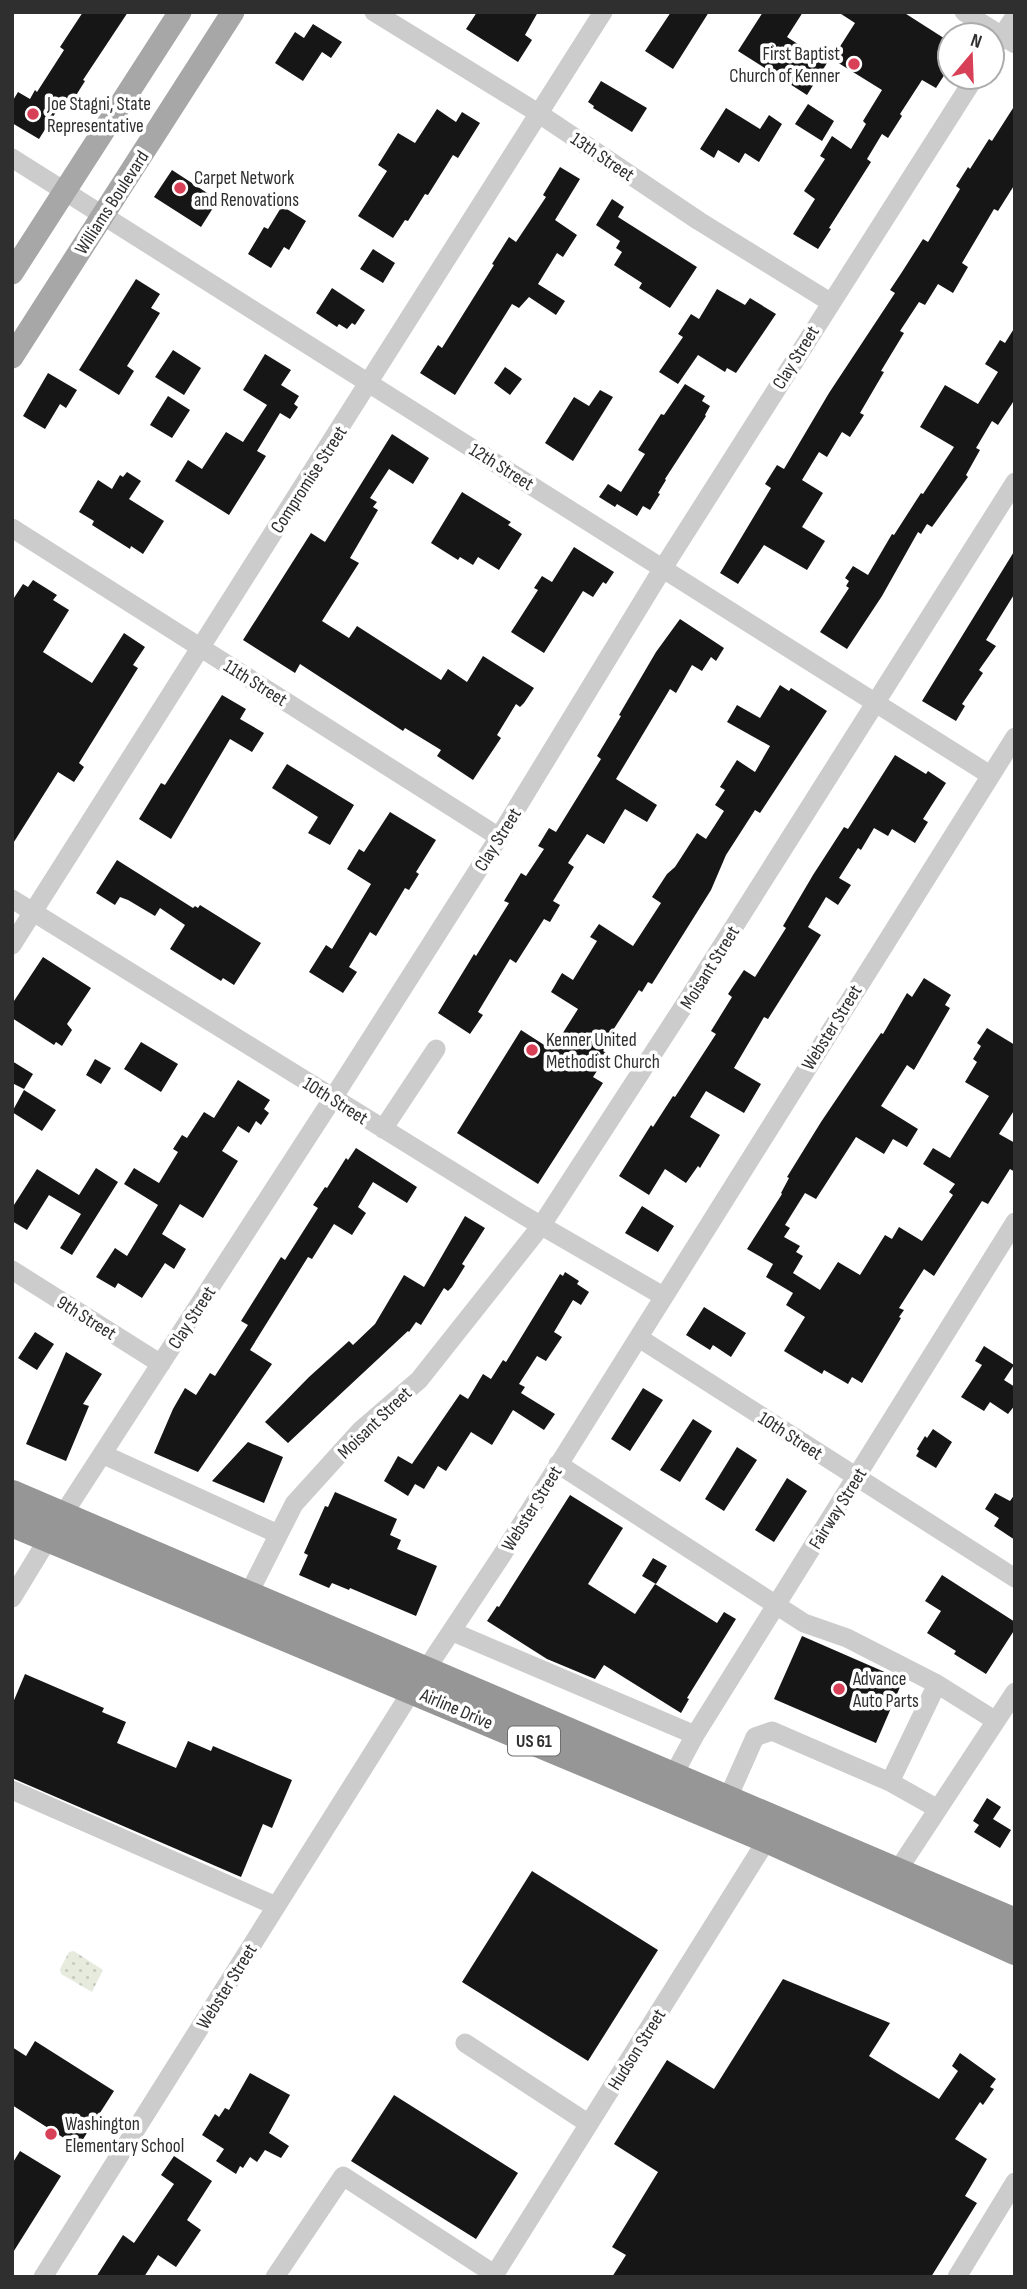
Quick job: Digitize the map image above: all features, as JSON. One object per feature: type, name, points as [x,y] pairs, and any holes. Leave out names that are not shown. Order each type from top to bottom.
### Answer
[{"type":"highway","name":"Airline Drive","points":[[12,1494],[56,1527],[773,1830],[890,1882],[1015,1951]]},
{"type":"highway","name":"Airline Drive","points":[[12,1522],[56,1527],[248,1595],[419,1680]]},
{"type":"highway","name":"Airline Drive","points":[[667,1786],[727,1800],[773,1830]]},
{"type":"highway","name":"Airline Drive","points":[[890,1882],[1015,1922]]},
{"type":"main road","points":[[15,263],[180,12]]},
{"type":"main road","name":"Williams Boulevard","points":[[12,358],[233,12]]},
{"type":"street","name":"13th Street","points":[[374,12],[538,113],[699,222],[830,302]]},
{"type":"street","name":"Compromise Street","points":[[12,945],[603,12]]},
{"type":"street","points":[[1006,37],[1015,16]]},
{"type":"street","name":"Clay Street","points":[[12,1598],[499,837],[663,568],[966,91]]},
{"type":"street","name":"12th Street","points":[[12,158],[990,775]]},
{"type":"street","name":"Moisant Street","points":[[248,1595],[294,1504],[361,1430],[419,1380],[541,1226],[687,1001],[1015,482]]},
{"type":"street","name":"11th Street","points":[[12,528],[499,837]]},
{"type":"street","name":"Webster Street","points":[[43,2277],[419,1680],[453,1632],[639,1338],[1015,737]]},
{"type":"street","name":"10th Street","points":[[12,898],[541,1226],[663,1296]]},
{"type":"street","points":[[383,1129],[436,1049]]},
{"type":"street","name":"Fairway Street","points":[[667,1786],[695,1735],[1015,1222]]},
{"type":"street","name":"9th Street","points":[[12,1270],[161,1364]]},
{"type":"street","name":"10th Street","points":[[639,1338],[1015,1578]]},
{"type":"street","points":[[102,1454],[278,1534]]},
{"type":"street","points":[[558,1464],[804,1623],[847,1638],[937,1684],[996,1721]]},
{"type":"street","points":[[453,1632],[695,1735]]},
{"type":"street","points":[[890,1782],[937,1684]]},
{"type":"street","points":[[890,1882],[1015,1692]]},
{"type":"street","points":[[727,1800],[755,1737],[772,1731],[890,1782],[937,1809]]},
{"type":"street","points":[[12,1790],[276,1906]]},
{"type":"street","name":"Hudson Street","points":[[494,2276],[773,1830]]},
{"type":"street","points":[[465,2043],[589,2124]]},
{"type":"street","points":[[275,2277],[343,2176],[494,2276]]},
{"type":"street","points":[[957,2277],[1015,2182]]},
{"type":"shaded area","points":[[74,1951],[103,1970],[92,1992],[61,1974],[60,1969],[69,1952]]},
{"type":"building","points":[[83,12],[128,12],[83,80],[85,81],[70,105],[63,101],[39,139],[12,123],[12,102],[18,92],[30,99],[35,90],[37,92],[64,50],[60,47]]},
{"type":"building","points":[[477,12],[538,12],[525,35],[532,40],[518,62],[466,29]]},
{"type":"building","points":[[671,12],[709,12],[673,69],[645,51]]},
{"type":"building","points":[[763,12],[803,12],[787,37],[827,63],[807,95],[738,51]]},
{"type":"building","points":[[838,12],[903,12],[936,33],[936,88],[922,80],[888,138],[882,134],[867,159],[871,162],[818,249],[793,234],[815,199],[804,191],[825,159],[820,156],[832,136],[851,149],[866,124],[863,121],[882,90],[832,59],[855,23]]},
{"type":"building","points":[[313,24],[342,42],[331,58],[322,52],[303,81],[275,63],[295,32],[304,38]]},
{"type":"building","points":[[601,81],[647,108],[632,132],[593,108],[588,102]]},
{"type":"building","points":[[808,104],[834,121],[822,141],[795,124]]},
{"type":"building","points":[[1015,105],[1015,184],[998,211],[994,209],[962,263],[968,267],[953,293],[938,284],[925,305],[919,302],[900,331],[904,333],[881,371],[884,372],[860,413],[864,415],[850,437],[842,432],[827,457],[819,452],[802,480],[823,493],[802,527],[825,541],[807,570],[764,545],[738,584],[720,573],[771,488],[765,484],[777,465],[784,469],[829,393],[895,293],[890,290],[923,239],[928,242],[960,189],[956,186],[968,167],[970,169],[989,139],[992,141]]},
{"type":"building","points":[[726,108],[760,129],[769,115],[782,124],[759,162],[745,153],[739,163],[718,150],[714,158],[700,149]]},
{"type":"building","points":[[437,109],[456,122],[462,112],[480,123],[458,158],[453,155],[428,195],[425,194],[408,221],[405,220],[393,238],[358,216],[387,171],[378,165],[398,133],[415,143]]},
{"type":"building","points":[[560,167],[580,179],[555,220],[577,235],[563,257],[557,253],[538,284],[565,301],[556,315],[529,297],[519,308],[512,304],[455,395],[420,373],[438,345],[442,348],[509,237],[516,242],[546,197],[543,195]]},
{"type":"building","name":"Carpet Network and Renovations","points":[[172,170],[218,200],[201,227],[154,197]]},
{"type":"building","points":[[612,199],[624,207],[618,217],[697,267],[670,308],[639,288],[642,283],[614,265],[622,252],[616,248],[620,241],[596,225]]},
{"type":"building","points":[[282,206],[306,221],[289,250],[284,247],[271,268],[248,254],[264,227],[268,229]]},
{"type":"building","points":[[373,249],[395,263],[383,283],[360,269]]},
{"type":"building","points":[[136,279],[160,294],[151,308],[160,313],[127,366],[134,371],[119,395],[79,370]]},
{"type":"building","points":[[332,288],[365,310],[355,325],[352,323],[347,329],[339,324],[337,327],[316,313]]},
{"type":"building","points":[[717,289],[745,305],[750,298],[776,314],[736,373],[727,368],[725,372],[698,355],[678,384],[659,372],[683,337],[678,334],[691,314],[699,319]]},
{"type":"building","points":[[1015,327],[1015,399],[998,425],[992,421],[976,448],[980,450],[966,475],[968,477],[932,527],[927,524],[921,534],[918,532],[882,596],[847,649],[820,632],[849,588],[846,586],[849,581],[845,578],[853,566],[868,575],[892,534],[894,535],[954,447],[920,427],[945,385],[978,404],[998,372],[985,364],[1000,340],[1005,343]]},
{"type":"building","points":[[173,350],[201,368],[184,395],[155,377]]},
{"type":"building","points":[[265,354],[291,370],[281,385],[299,396],[294,404],[298,407],[290,419],[280,413],[257,451],[266,456],[229,515],[175,481],[188,460],[202,469],[226,432],[243,442],[267,405],[243,390]]},
{"type":"building","points":[[505,367],[522,379],[510,395],[494,383]]},
{"type":"building","points":[[48,373],[77,390],[66,408],[60,404],[45,429],[23,416]]},
{"type":"building","points":[[685,384],[705,396],[702,401],[710,406],[665,479],[650,510],[643,506],[637,516],[599,497],[608,484],[621,492],[645,454],[638,450],[661,414],[664,415]]},
{"type":"building","points":[[600,390],[613,397],[573,461],[545,443],[574,397],[589,406]]},
{"type":"building","points":[[168,396],[190,410],[172,438],[150,425]]},
{"type":"building","points":[[392,434],[429,458],[413,484],[389,469],[370,498],[377,502],[373,507],[378,510],[350,558],[359,563],[322,621],[349,638],[357,626],[441,680],[448,669],[467,682],[483,656],[534,688],[520,707],[516,704],[497,735],[501,738],[473,780],[437,756],[441,750],[405,728],[403,731],[300,664],[295,673],[243,640],[311,533],[325,542]]},
{"type":"building","points":[[127,472],[141,481],[129,499],[164,521],[143,554],[92,525],[94,521],[79,512],[98,480],[112,489],[120,475],[123,477]]},
{"type":"building","points":[[462,492],[511,522],[508,525],[522,534],[499,570],[478,557],[473,565],[460,557],[458,560],[431,543]]},
{"type":"building","points":[[574,547],[614,572],[593,597],[583,591],[544,653],[511,632],[538,590],[534,588],[542,576],[552,582]]},
{"type":"building","points":[[1015,550],[1015,593],[986,640],[996,646],[979,670],[983,673],[962,704],[965,706],[956,721],[922,701]]},
{"type":"building","points":[[33,580],[57,595],[53,600],[69,610],[43,652],[92,683],[124,633],[145,647],[133,665],[138,668],[79,763],[84,767],[74,782],[58,772],[12,845],[12,601],[23,584],[28,587]]},
{"type":"building","points":[[680,619],[724,648],[716,661],[711,657],[702,671],[692,665],[676,693],[670,689],[616,779],[657,805],[647,822],[625,809],[604,844],[587,834],[568,863],[574,867],[553,901],[560,905],[550,922],[544,919],[516,963],[510,959],[478,1012],[483,1015],[470,1034],[438,1013],[509,903],[504,901],[521,873],[526,876],[544,849],[538,846],[549,828],[556,832],[601,759],[597,756],[621,716],[619,715],[656,652]]},
{"type":"building","points":[[780,685],[789,691],[791,688],[827,711],[760,813],[755,810],[726,855],[711,890],[652,984],[648,982],[642,992],[639,990],[606,1041],[609,1043],[603,1051],[608,1054],[593,1077],[603,1083],[538,1184],[457,1133],[521,1030],[552,1050],[578,1009],[551,992],[562,973],[573,980],[597,941],[590,937],[599,924],[633,946],[661,903],[652,897],[667,874],[675,867],[697,833],[706,839],[724,811],[715,805],[725,790],[720,787],[737,760],[755,772],[770,746],[727,722],[737,705],[760,718]]},
{"type":"building","points":[[222,695],[246,709],[240,719],[264,733],[252,752],[230,739],[171,839],[139,819],[161,783],[165,785]]},
{"type":"building","points":[[895,755],[946,783],[923,819],[928,822],[915,843],[892,829],[888,836],[874,828],[861,850],[858,848],[839,878],[851,885],[838,905],[826,897],[808,927],[821,935],[768,1019],[764,1017],[734,1068],[761,1084],[744,1113],[706,1091],[690,1117],[720,1135],[700,1168],[698,1166],[686,1183],[665,1169],[649,1195],[619,1176],[651,1125],[653,1127],[673,1096],[675,1097],[716,1034],[711,1031],[732,997],[728,994],[744,970],[755,977],[786,928],[783,926],[813,875],[844,827],[848,829]]},
{"type":"building","points":[[287,764],[354,805],[330,845],[308,833],[318,817],[272,788]]},
{"type":"building","points":[[390,812],[436,840],[416,872],[419,874],[409,890],[405,888],[376,936],[370,932],[349,967],[357,972],[343,993],[309,972],[326,945],[332,949],[371,884],[347,869],[359,849],[364,852]]},
{"type":"building","points":[[117,860],[193,908],[200,905],[261,943],[234,985],[223,978],[221,981],[170,949],[185,925],[160,908],[155,916],[128,900],[120,897],[115,905],[96,893]]},
{"type":"building","points":[[43,957],[91,988],[67,1024],[72,1030],[62,1046],[56,1042],[54,1045],[12,1018],[12,1004]]},
{"type":"building","points":[[924,978],[951,995],[945,1005],[950,1008],[914,1070],[907,1065],[881,1106],[918,1129],[907,1147],[893,1139],[884,1154],[856,1137],[816,1199],[805,1193],[785,1225],[790,1228],[784,1237],[800,1246],[796,1252],[803,1256],[793,1273],[820,1290],[838,1262],[860,1275],[885,1235],[892,1239],[899,1227],[922,1241],[953,1195],[949,1192],[955,1184],[923,1164],[933,1148],[950,1158],[989,1096],[965,1082],[977,1062],[973,1059],[981,1046],[977,1043],[987,1028],[1015,1045],[1015,1109],[999,1134],[1015,1143],[1015,1172],[1010,1169],[988,1204],[982,1201],[934,1276],[924,1269],[899,1308],[904,1310],[899,1317],[901,1318],[862,1383],[852,1377],[848,1384],[824,1370],[822,1374],[784,1351],[805,1317],[786,1305],[793,1293],[766,1277],[773,1264],[747,1249],[782,1194],[789,1178],[787,1177],[821,1122],[881,1033],[883,1034],[907,993],[912,997]]},
{"type":"building","points":[[141,1042],[178,1064],[161,1092],[124,1069]]},
{"type":"building","points":[[95,1059],[111,1068],[101,1084],[86,1075]]},
{"type":"building","points":[[12,1061],[33,1074],[24,1089],[12,1083]]},
{"type":"building","points":[[238,1080],[270,1100],[264,1109],[269,1113],[261,1125],[256,1121],[249,1133],[238,1126],[222,1151],[238,1161],[203,1218],[180,1204],[162,1234],[186,1249],[174,1269],[165,1263],[142,1298],[118,1283],[115,1288],[96,1277],[115,1248],[127,1256],[158,1205],[124,1184],[134,1168],[159,1183],[178,1152],[173,1149],[182,1135],[187,1138],[204,1112],[214,1118]]},
{"type":"building","points":[[24,1090],[56,1110],[42,1131],[12,1112]]},
{"type":"building","points":[[356,1148],[417,1187],[407,1203],[373,1182],[358,1207],[366,1213],[352,1235],[334,1224],[312,1259],[308,1257],[250,1350],[272,1364],[198,1472],[154,1453],[185,1388],[196,1395],[210,1373],[215,1376],[248,1325],[241,1321],[281,1257],[285,1260],[318,1208],[313,1205]]},
{"type":"building","points":[[96,1168],[118,1182],[72,1255],[60,1248],[81,1214],[49,1195],[27,1230],[12,1221],[12,1208],[37,1169],[79,1195]]},
{"type":"building","points":[[642,1206],[674,1226],[658,1252],[625,1233]]},
{"type":"building","points":[[465,1216],[485,1228],[462,1264],[465,1266],[452,1287],[448,1291],[444,1288],[421,1325],[416,1322],[409,1332],[288,1443],[265,1422],[349,1341],[353,1345],[375,1324],[404,1275],[424,1287]]},
{"type":"building","points":[[565,1272],[589,1292],[581,1305],[573,1300],[554,1332],[562,1337],[546,1361],[537,1356],[519,1384],[525,1387],[521,1393],[555,1414],[544,1430],[513,1410],[492,1445],[471,1432],[446,1471],[438,1466],[424,1489],[415,1484],[408,1496],[384,1481],[398,1456],[412,1464],[460,1394],[468,1399],[483,1374],[491,1379],[503,1360],[506,1362],[560,1274],[563,1276]]},
{"type":"building","points":[[704,1307],[746,1333],[731,1357],[713,1345],[710,1350],[686,1335]]},
{"type":"building","points":[[35,1332],[54,1344],[37,1370],[18,1358]]},
{"type":"building","points":[[984,1346],[1014,1365],[1004,1380],[1015,1387],[1015,1405],[1008,1414],[990,1402],[984,1411],[961,1397],[982,1365],[975,1361]]},
{"type":"building","points":[[66,1352],[102,1374],[83,1404],[89,1406],[66,1461],[26,1444]]},
{"type":"building","points":[[643,1388],[663,1400],[630,1451],[611,1439]]},
{"type":"building","points":[[693,1419],[712,1431],[680,1482],[660,1470]]},
{"type":"building","points":[[933,1429],[952,1442],[936,1468],[916,1456],[925,1436],[927,1438]]},
{"type":"building","points":[[248,1442],[283,1457],[264,1503],[212,1481]]},
{"type":"building","points":[[737,1447],[757,1460],[724,1511],[705,1499]]},
{"type":"building","points":[[787,1478],[807,1491],[774,1542],[755,1530]]},
{"type":"building","points":[[335,1492],[397,1519],[390,1535],[401,1540],[397,1549],[437,1566],[416,1616],[350,1588],[349,1590],[332,1583],[329,1588],[299,1575],[308,1555],[304,1553],[325,1506],[328,1507]]},
{"type":"building","points":[[995,1493],[1010,1501],[1015,1494],[1015,1540],[994,1526],[999,1518],[985,1509]]},
{"type":"building","points":[[570,1495],[623,1528],[588,1584],[635,1614],[655,1584],[717,1623],[724,1612],[736,1619],[687,1698],[689,1699],[681,1713],[604,1665],[595,1679],[547,1659],[487,1621],[497,1606],[499,1607]]},
{"type":"building","points":[[653,1558],[667,1566],[656,1584],[642,1576]]},
{"type":"building","points":[[942,1575],[1015,1622],[1015,1629],[986,1674],[927,1633],[941,1611],[925,1601]]},
{"type":"building","name":"Advance Auto Parts","points":[[802,1636],[903,1680],[876,1743],[774,1699]]},
{"type":"building","points":[[25,1674],[104,1708],[102,1712],[126,1722],[117,1743],[176,1768],[188,1741],[211,1751],[213,1746],[292,1780],[272,1828],[263,1824],[241,1877],[12,1778],[12,1705]]},
{"type":"building","points":[[987,1798],[1001,1807],[993,1819],[1011,1830],[1000,1848],[974,1832],[979,1825],[973,1821]]},
{"type":"building","points":[[532,1871],[658,1950],[588,2061],[462,1982]]},
{"type":"building","points":[[783,1979],[890,2023],[869,2056],[939,2099],[958,2071],[952,2066],[960,2053],[996,2079],[990,2087],[994,2089],[983,2105],[980,2102],[955,2139],[987,2159],[965,2196],[977,2203],[931,2277],[612,2277],[626,2255],[612,2247],[658,2172],[614,2144],[667,2060],[714,2089]]},
{"type":"building","points":[[35,2041],[114,2091],[78,2147],[12,2105],[12,2047],[26,2056]]},
{"type":"building","points":[[250,2073],[290,2095],[269,2133],[289,2146],[281,2158],[265,2150],[257,2162],[250,2157],[236,2174],[216,2161],[224,2149],[202,2135],[215,2114],[219,2117],[225,2108],[229,2110]]},
{"type":"building","points":[[394,2095],[518,2173],[476,2239],[351,2161]]},
{"type":"building","points":[[20,2151],[61,2176],[12,2254],[12,2164]]},
{"type":"building","points":[[174,2156],[212,2181],[187,2220],[201,2230],[176,2267],[158,2255],[144,2277],[96,2277],[123,2235],[134,2243],[174,2184],[161,2175]]},
{"type":"place","name":"First Baptist Church of Kenner","points":[[854,64]]},
{"type":"place","name":"Joe Stagni, State Representative","points":[[33,114]]},
{"type":"place","name":"Carpet Network and Renovations","points":[[180,188]]},
{"type":"place","name":"Kenner United Methodist Church","points":[[532,1050]]},
{"type":"place","name":"Advance Auto Parts","points":[[839,1689]]},
{"type":"place","name":"Washington Elementary School","points":[[51,2134]]}]
